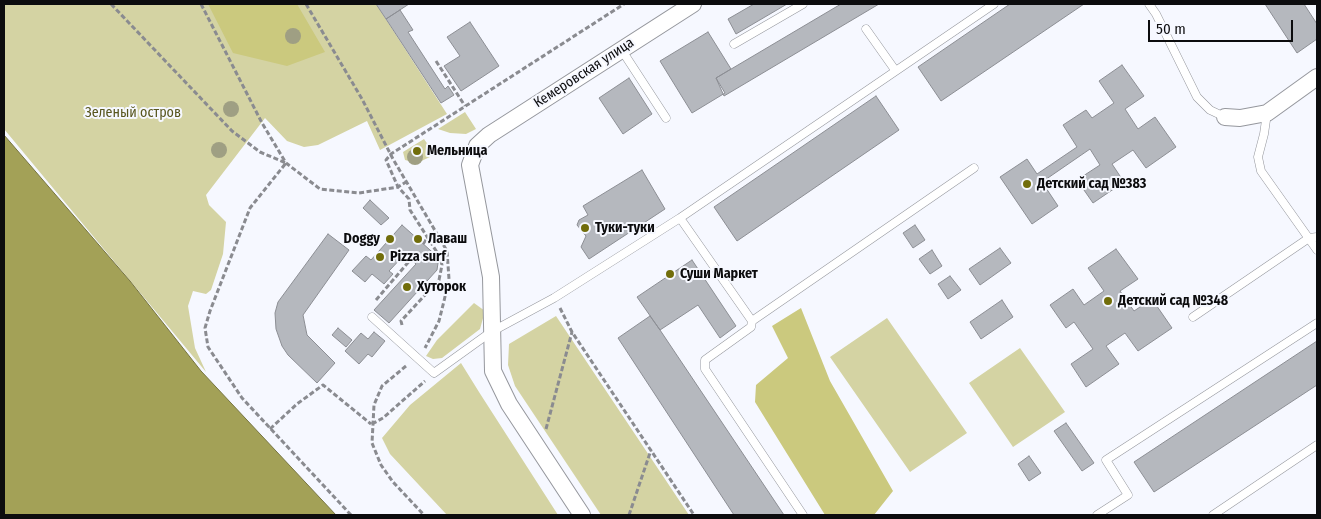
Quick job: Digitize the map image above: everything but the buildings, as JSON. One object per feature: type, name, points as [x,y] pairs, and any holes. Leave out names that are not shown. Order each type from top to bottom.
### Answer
[{"type":"street","name":"Кемеровская улица","points":[[491,332],[491,277],[470,165],[477,146],[489,135],[621,49],[675,8],[692,4]]},
{"type":"street","points":[[1225,117],[1240,118],[1267,113],[1317,77]]},
{"type":"street","points":[[491,332],[492,371],[509,404],[582,515]]},
{"type":"lane","points":[[734,44],[803,4]]},
{"type":"lane","points":[[372,317],[434,373],[491,332],[554,298],[680,218],[994,4]]},
{"type":"lane","points":[[1149,4],[1197,97],[1210,110],[1225,117]]},
{"type":"lane","points":[[866,29],[895,70]]},
{"type":"lane","points":[[621,49],[666,118]]},
{"type":"lane","points":[[1267,113],[1258,157],[1261,171],[1317,250]]},
{"type":"lane","points":[[803,515],[705,369],[705,360],[751,326],[752,321],[974,168]]},
{"type":"lane","points":[[680,218],[752,321]]},
{"type":"lane","points":[[1193,317],[1308,238],[1317,237]]},
{"type":"lane","points":[[1096,515],[1128,495],[1106,460],[1317,323]]},
{"type":"lane","points":[[1213,515],[1317,446]]},
{"type":"path","points":[[111,4],[232,131],[260,152],[286,163],[320,189],[359,193],[398,187],[406,182]]},
{"type":"path","points":[[201,4],[262,123],[286,163]]},
{"type":"path","points":[[306,4],[362,99],[406,182],[448,251],[449,279],[439,321],[431,340],[418,357],[382,386],[374,405],[371,424],[372,443],[382,464],[393,482],[424,515]]},
{"type":"path","points":[[403,328],[401,321],[439,280],[442,265],[440,257],[410,210],[409,199],[398,187],[386,160],[390,154],[624,4]]},
{"type":"path","points":[[436,62],[465,106]]},
{"type":"path","points":[[286,163],[250,208],[205,328],[208,347],[242,398],[351,515]]},
{"type":"path","points":[[423,244],[428,237]]},
{"type":"path","points":[[376,300],[411,259]]},
{"type":"path","points":[[554,298],[572,332],[694,515]]},
{"type":"path","points":[[540,451],[572,332]]},
{"type":"path","points":[[371,424],[383,418],[434,373]]},
{"type":"path","points":[[270,429],[297,404],[323,385],[371,424]]},
{"type":"path","points":[[629,515],[651,450]]},
{"type":"green space","name":"Зеленый остров","points":[[4,4],[376,4],[447,114],[380,150],[367,121],[318,145],[304,147],[287,141],[265,118],[206,195],[209,205],[226,222],[223,254],[211,290],[206,294],[193,291],[188,306],[195,348],[206,372],[4,129]]},
{"type":"green space","points":[[465,112],[476,129],[466,134],[450,133],[438,129]]},
{"type":"green space","points":[[424,139],[431,149],[430,157],[417,163],[405,160],[403,152]]},
{"type":"green space","points":[[474,303],[485,311],[480,329],[442,358],[433,359],[426,356],[437,340]]},
{"type":"green space","points":[[556,316],[689,515],[601,515],[515,386],[508,365],[509,344]]},
{"type":"green space","points":[[887,318],[967,433],[910,472],[830,357]]},
{"type":"green space","points":[[1020,348],[1065,412],[1013,447],[969,383]]},
{"type":"green space","points":[[461,363],[558,515],[447,515],[390,454],[382,438],[410,405]]},
{"type":"shaded area","points":[[208,4],[297,4],[325,52],[287,66],[233,53]]},
{"type":"shaded area","points":[[4,135],[130,281],[201,371],[336,515],[4,515]]},
{"type":"shaded area","points":[[801,308],[830,381],[893,491],[874,515],[825,515],[755,402],[756,385],[788,358],[772,326]]},
{"type":"place","name":"Мельница","points":[[417,151]]},
{"type":"place","name":"Детский сад №383","points":[[1027,184]]},
{"type":"place","name":"Туки-туки","points":[[585,228]]},
{"type":"place","name":"Doggy","points":[[390,239]]},
{"type":"place","name":"Лаваш","points":[[418,239]]},
{"type":"place","name":"Pizza surf","points":[[380,257]]},
{"type":"place","name":"Суши Маркет","points":[[670,274]]},
{"type":"place","name":"Хуторок","points":[[407,287]]},
{"type":"place","name":"Детский сад №348","points":[[1108,301]]}]
